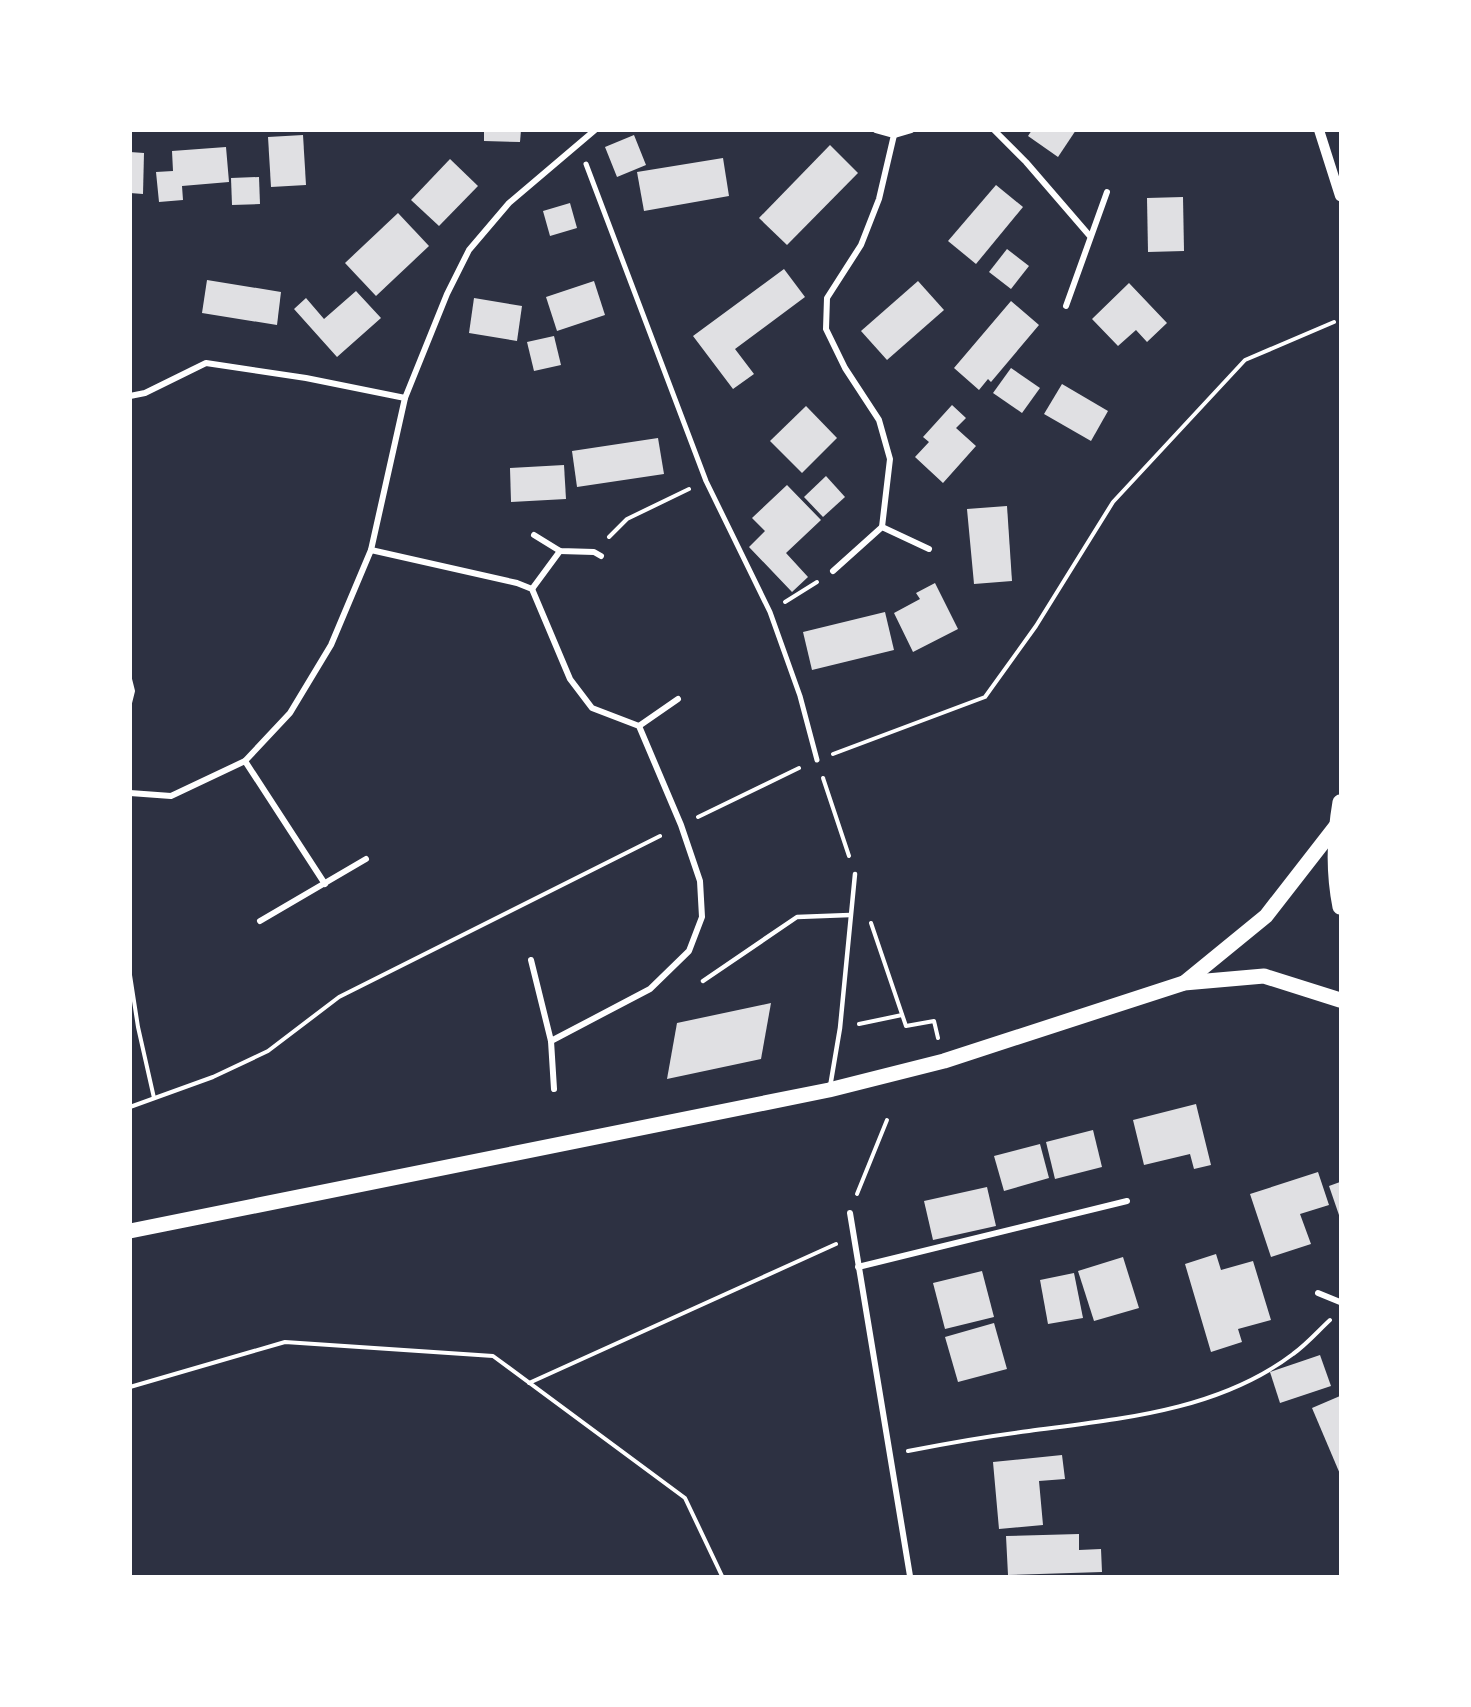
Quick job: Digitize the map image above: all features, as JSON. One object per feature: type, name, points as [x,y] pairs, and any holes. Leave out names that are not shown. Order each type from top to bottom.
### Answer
[{"type":"main road","points":[[1341,802],[1336,826],[1335,861],[1341,907]]},
{"type":"main road","points":[[1184,983],[1266,916],[1336,826]]},
{"type":"main road","points":[[130,1231],[829,1090],[944,1061],[1184,983],[1264,976],[1341,1000]]},
{"type":"street","points":[[130,794],[171,796],[245,762],[290,713],[331,645],[371,550],[405,398],[447,294],[470,250],[509,203],[595,130]]},
{"type":"street","points":[[876,130],[894,135],[911,130]]},
{"type":"street","points":[[994,130],[1026,162],[1089,235]]},
{"type":"street","points":[[1318,130],[1341,196]]},
{"type":"street","points":[[833,571],[882,527],[890,459],[879,420],[844,368],[826,329],[827,298],[861,245],[879,199],[894,135]]},
{"type":"street","points":[[586,164],[706,481],[770,612],[800,696],[817,760]]},
{"type":"street","points":[[1066,306],[1089,235],[1107,192]]},
{"type":"street","points":[[130,396],[146,393],[206,363],[306,378],[405,398]]},
{"type":"street","points":[[882,527],[929,549]]},
{"type":"street","points":[[534,535],[560,551],[594,552],[601,556]]},
{"type":"street","points":[[371,550],[517,583],[532,589],[575,687],[592,708],[639,726],[681,825],[700,881],[702,917],[689,951],[650,989],[550,1041]]},
{"type":"street","points":[[532,589],[560,551]]},
{"type":"street","points":[[639,726],[678,699]]},
{"type":"street","points":[[245,762],[325,884]]},
{"type":"street","points":[[260,921],[366,859]]},
{"type":"street","points":[[531,960],[550,1041],[554,1089]]},
{"type":"street","points":[[858,1267],[1127,1201]]},
{"type":"street","points":[[849,1213],[910,1576]]},
{"type":"street","points":[[1318,1293],[1341,1302]]},
{"type":"lane","points":[[829,1090],[840,1028],[855,874]]},
{"type":"lane","points":[[703,981],[797,917],[850,915]]},
{"type":"path","points":[[694,819],[817,760],[985,697],[1036,626],[1113,502],[1245,360],[1334,322]]},
{"type":"path","points":[[594,552],[627,519],[706,481]]},
{"type":"path","points":[[770,612],[833,571]]},
{"type":"path","points":[[130,679],[133,691],[130,703]]},
{"type":"path","points":[[130,1107],[213,1077],[268,1051],[339,997],[660,836]]},
{"type":"path","points":[[130,975],[138,1027],[154,1098]]},
{"type":"path","points":[[840,1028],[902,1014]]},
{"type":"path","points":[[906,1026],[934,1021]]},
{"type":"path","points":[[849,1213],[887,1120]]},
{"type":"path","points":[[529,1383],[853,1236]]},
{"type":"path","points":[[890,1455],[971,1438],[1130,1418],[1191,1404],[1252,1379],[1273,1367],[1293,1354],[1333,1318]]},
{"type":"path","points":[[130,1388],[285,1342],[493,1356],[685,1498],[722,1576]]},
{"type":"building","points":[[484,130],[521,130],[520,142],[484,141]]},
{"type":"building","points":[[1032,130],[1076,130],[1058,157],[1028,136]]},
{"type":"building","points":[[303,135],[306,185],[271,187],[268,137]]},
{"type":"building","points":[[634,135],[646,165],[617,177],[605,147]]},
{"type":"building","points":[[830,145],[858,173],[787,245],[759,218]]},
{"type":"building","points":[[226,147],[229,182],[182,186],[183,200],[159,202],[156,172],[173,171],[172,151]]},
{"type":"building","points":[[130,152],[144,153],[143,194],[130,193]]},
{"type":"building","points":[[723,158],[729,196],[644,211],[637,172]]},
{"type":"building","points":[[450,159],[478,186],[439,226],[411,200]]},
{"type":"building","points":[[259,177],[260,204],[232,205],[231,178]]},
{"type":"building","points":[[996,185],[1023,207],[976,264],[948,241]]},
{"type":"building","points":[[1183,197],[1184,251],[1148,252],[1147,198]]},
{"type":"building","points":[[570,203],[577,228],[550,236],[543,211]]},
{"type":"building","points":[[398,213],[429,246],[376,296],[345,263]]},
{"type":"building","points":[[1007,249],[1029,266],[1011,289],[989,272]]},
{"type":"building","points":[[784,269],[805,297],[735,349],[754,374],[733,389],[693,336]]},
{"type":"building","points":[[207,280],[281,292],[277,325],[202,313]]},
{"type":"building","points":[[594,281],[605,315],[557,331],[546,297]]},
{"type":"building","points":[[918,281],[944,310],[887,360],[861,331]]},
{"type":"building","points":[[1129,283],[1167,323],[1147,342],[1136,330],[1118,346],[1092,319]]},
{"type":"building","points":[[356,291],[381,318],[337,357],[294,309],[306,298],[324,319]]},
{"type":"building","points":[[474,298],[522,306],[517,341],[469,333]]},
{"type":"building","points":[[1011,301],[1039,325],[991,382],[988,379],[979,390],[954,368]]},
{"type":"building","points":[[554,336],[561,365],[534,371],[527,342]]},
{"type":"building","points":[[1011,368],[1040,388],[1022,413],[993,393]]},
{"type":"building","points":[[1062,384],[1108,411],[1091,441],[1044,414]]},
{"type":"building","points":[[952,405],[966,418],[956,428],[976,446],[943,483],[915,457],[929,442],[923,437]]},
{"type":"building","points":[[806,406],[837,438],[802,473],[770,441]]},
{"type":"building","points":[[658,438],[664,474],[577,487],[572,451]]},
{"type":"building","points":[[564,465],[566,499],[511,502],[510,468]]},
{"type":"building","points":[[826,476],[845,497],[823,517],[804,497]]},
{"type":"building","points":[[787,485],[821,520],[786,553],[808,577],[792,592],[749,547],[765,531],[752,518]]},
{"type":"building","points":[[1007,506],[1012,581],[974,584],[967,509]]},
{"type":"building","points":[[935,583],[958,629],[913,652],[894,613],[920,599],[916,593]]},
{"type":"building","points":[[885,612],[894,650],[812,670],[803,632]]},
{"type":"building","points":[[771,1003],[761,1059],[667,1079],[677,1023]]},
{"type":"building","points":[[1196,1104],[1211,1165],[1194,1169],[1190,1154],[1144,1165],[1133,1120]]},
{"type":"building","points":[[1093,1130],[1102,1167],[1055,1179],[1046,1142]]},
{"type":"building","points":[[1040,1144],[1049,1178],[1004,1191],[994,1156]]},
{"type":"building","points":[[1318,1172],[1329,1205],[1300,1214],[1311,1244],[1271,1257],[1250,1194]]},
{"type":"building","points":[[1340,1182],[1340,1218],[1329,1186]]},
{"type":"building","points":[[987,1187],[996,1226],[933,1240],[924,1201]]},
{"type":"building","points":[[1216,1254],[1221,1270],[1253,1261],[1271,1320],[1238,1329],[1242,1342],[1211,1352],[1185,1264]]},
{"type":"building","points":[[1123,1257],[1139,1308],[1094,1321],[1078,1271]]},
{"type":"building","points":[[982,1271],[994,1317],[945,1329],[933,1283]]},
{"type":"building","points":[[1074,1273],[1083,1318],[1048,1324],[1040,1280]]},
{"type":"building","points":[[994,1323],[1007,1369],[958,1382],[945,1337]]},
{"type":"building","points":[[1320,1355],[1331,1386],[1280,1403],[1270,1372]]},
{"type":"building","points":[[1340,1396],[1340,1474],[1312,1408]]},
{"type":"building","points":[[1062,1455],[1065,1479],[1039,1481],[1043,1525],[999,1529],[993,1462]]},
{"type":"building","points":[[1079,1534],[1079,1550],[1101,1549],[1102,1572],[1008,1575],[1006,1536]]}]
